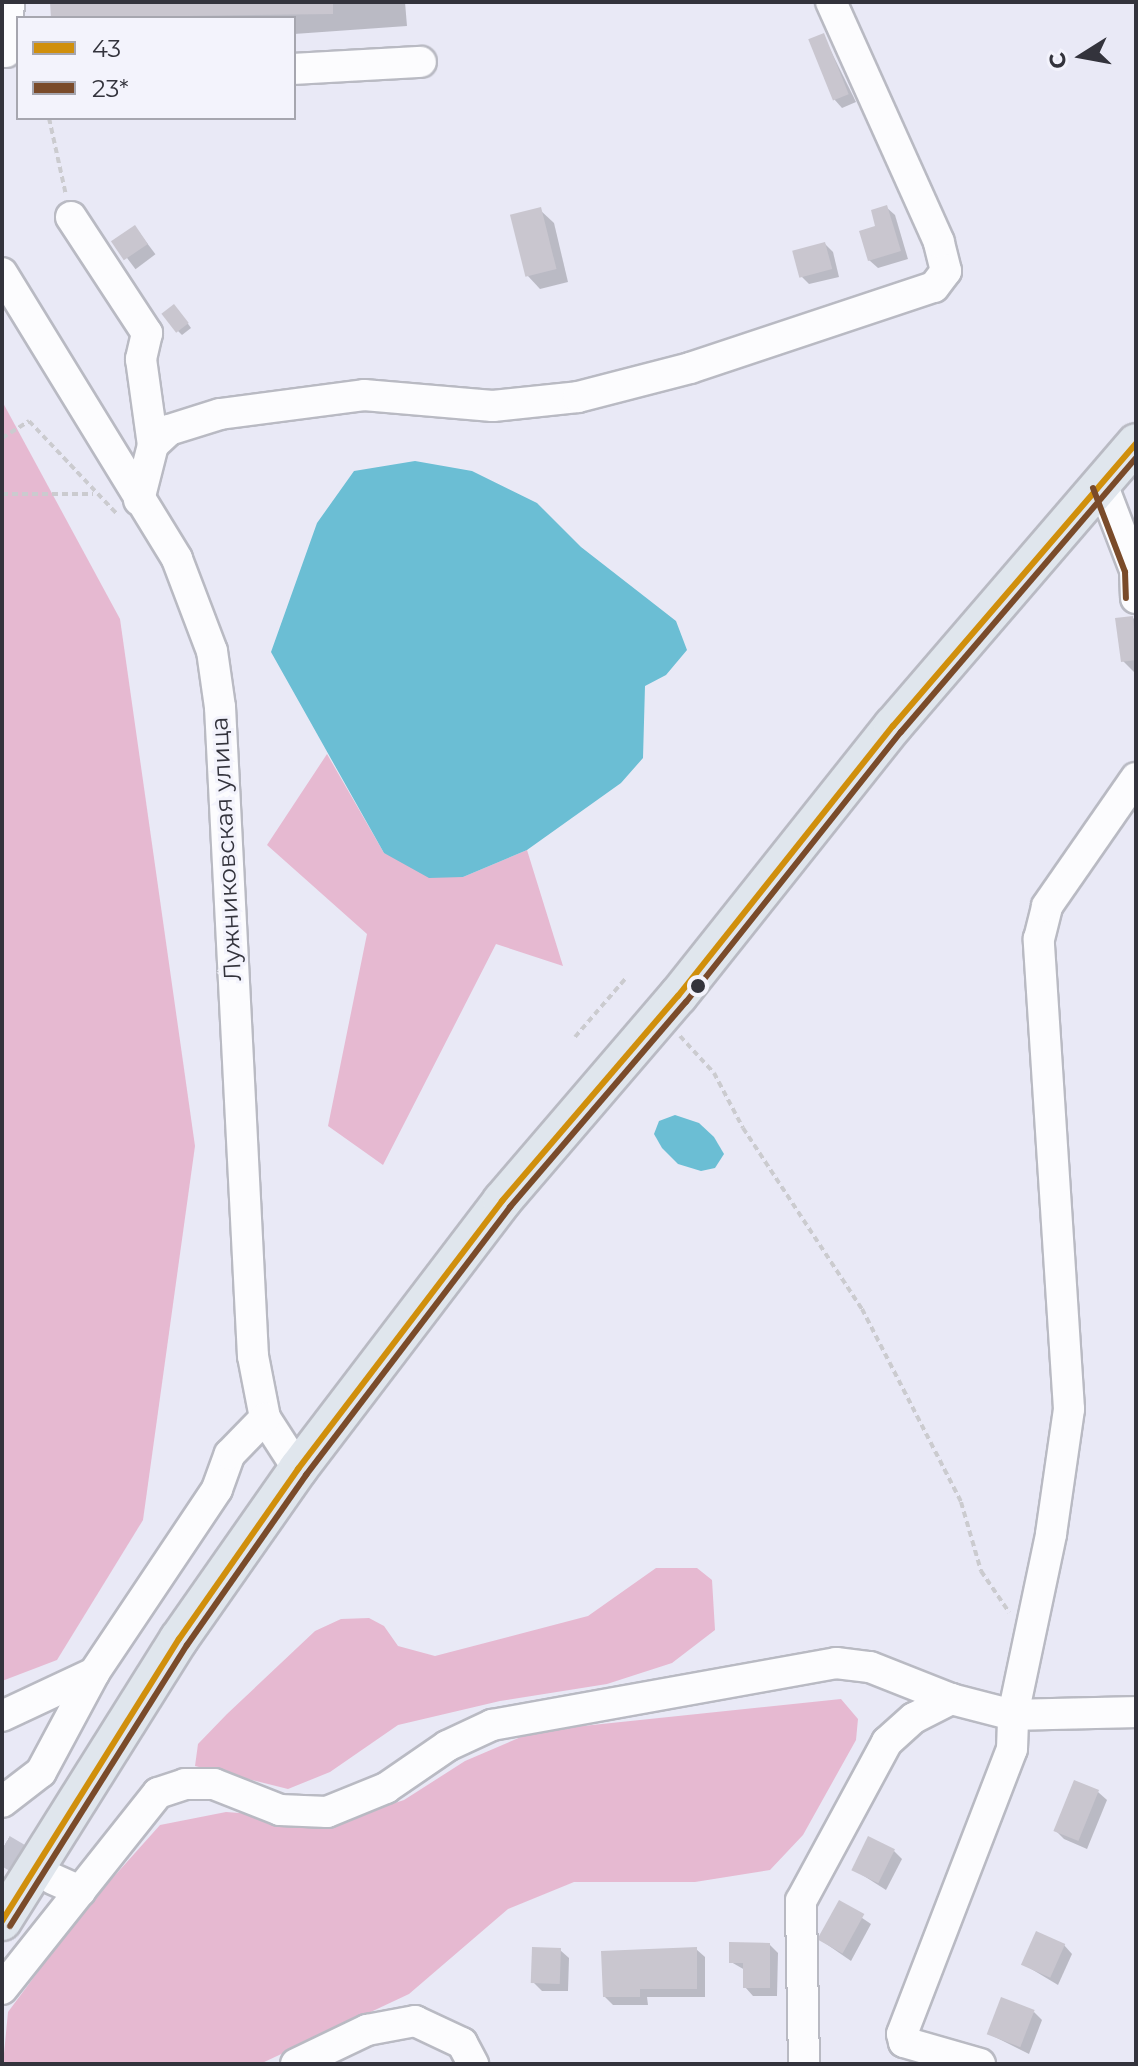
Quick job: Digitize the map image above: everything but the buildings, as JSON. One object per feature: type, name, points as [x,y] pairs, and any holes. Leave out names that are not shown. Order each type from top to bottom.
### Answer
[{"type":"main road","points":[[2,1921],[179,1639],[298,1469],[502,1201],[678,996],[893,726],[1136,443]]},
{"type":"street","points":[[9,2],[9,59]]},
{"type":"street","points":[[153,445],[169,430],[220,414],[313,400],[364,395],[493,406],[578,397],[690,368],[934,287],[946,271],[939,242],[831,2]]},
{"type":"street","points":[[296,69],[421,62]]},
{"type":"street","points":[[71,217],[147,333],[141,359],[153,445],[146,510]]},
{"type":"street","name":"Лужниковская улица","points":[[2,273],[146,510],[195,598],[212,651],[220,707],[249,1296],[265,1418],[298,1469]]},
{"type":"street","points":[[1102,484],[1135,570],[1136,598]]},
{"type":"street","points":[[980,2064],[904,2042],[902,2034],[1012,1749],[1013,1715],[1069,1409],[1039,939],[1047,906],[1136,778]]},
{"type":"street","points":[[2,1802],[41,1772],[94,1673],[217,1489],[230,1454],[265,1418]]},
{"type":"street","points":[[2,1989],[66,1885],[158,1793],[185,1784],[214,1784],[280,1810],[327,1812],[386,1788],[447,1746],[492,1725],[836,1663],[870,1667],[951,1699],[1013,1715],[1136,1712]]},
{"type":"street","points":[[2,1716],[94,1673]]},
{"type":"street","points":[[804,2064],[801,1901],[887,1742],[914,1718],[951,1699]]},
{"type":"street","points":[[296,2064],[367,2030],[415,2021],[462,2043],[473,2064]]},
{"type":"path","points":[[49,120],[71,217]]},
{"type":"path","points":[[2,438],[29,421],[44,430],[93,494],[119,516],[146,510]]},
{"type":"path","points":[[2,494],[93,494]]},
{"type":"path","points":[[575,1037],[625,979]]},
{"type":"path","points":[[676,1031],[714,1073],[743,1128],[862,1309],[961,1502],[981,1571],[1029,1637]]},
{"type":"shaded area","points":[[2,401],[120,619],[195,1146],[143,1520],[57,1660],[2,1681]]},
{"type":"shaded area","points":[[327,754],[384,853],[463,877],[527,850],[563,966],[496,944],[383,1165],[328,1126],[367,934],[267,845]]},
{"type":"shaded area","points":[[656,1568],[697,1568],[712,1580],[715,1630],[672,1663],[607,1684],[500,1701],[398,1725],[330,1772],[288,1789],[195,1766],[198,1744],[227,1714],[315,1631],[341,1619],[369,1618],[384,1626],[398,1646],[435,1656],[588,1616]]},
{"type":"shaded area","points":[[841,1699],[858,1719],[856,1740],[803,1835],[770,1870],[695,1882],[574,1882],[508,1909],[409,1994],[260,2064],[3,2064],[8,2012],[84,1910],[160,1825],[226,1812],[340,1821],[404,1800],[465,1761],[535,1731]]},
{"type":"water","points":[[415,461],[472,471],[537,503],[581,547],[676,621],[687,650],[666,675],[645,686],[643,758],[621,783],[527,850],[463,877],[429,878],[384,853],[271,652],[317,523],[354,471]]},
{"type":"water","points":[[675,1115],[699,1123],[714,1137],[724,1154],[715,1168],[701,1171],[678,1164],[662,1148],[654,1134],[659,1121]]},
{"type":"tunnel","points":[[2,1849],[53,1879]]},
{"type":"transit line","name":"43","points":[[2,1921],[179,1639],[298,1469],[502,1201],[678,996],[893,726],[1136,443]]},
{"type":"transit line","name":"23*","points":[[10,1926],[187,1645],[306,1475],[510,1207],[686,1002],[901,732],[1136,458]]},
{"type":"transit line","name":"23*","points":[[1093,488],[1125,572],[1126,598]]}]
